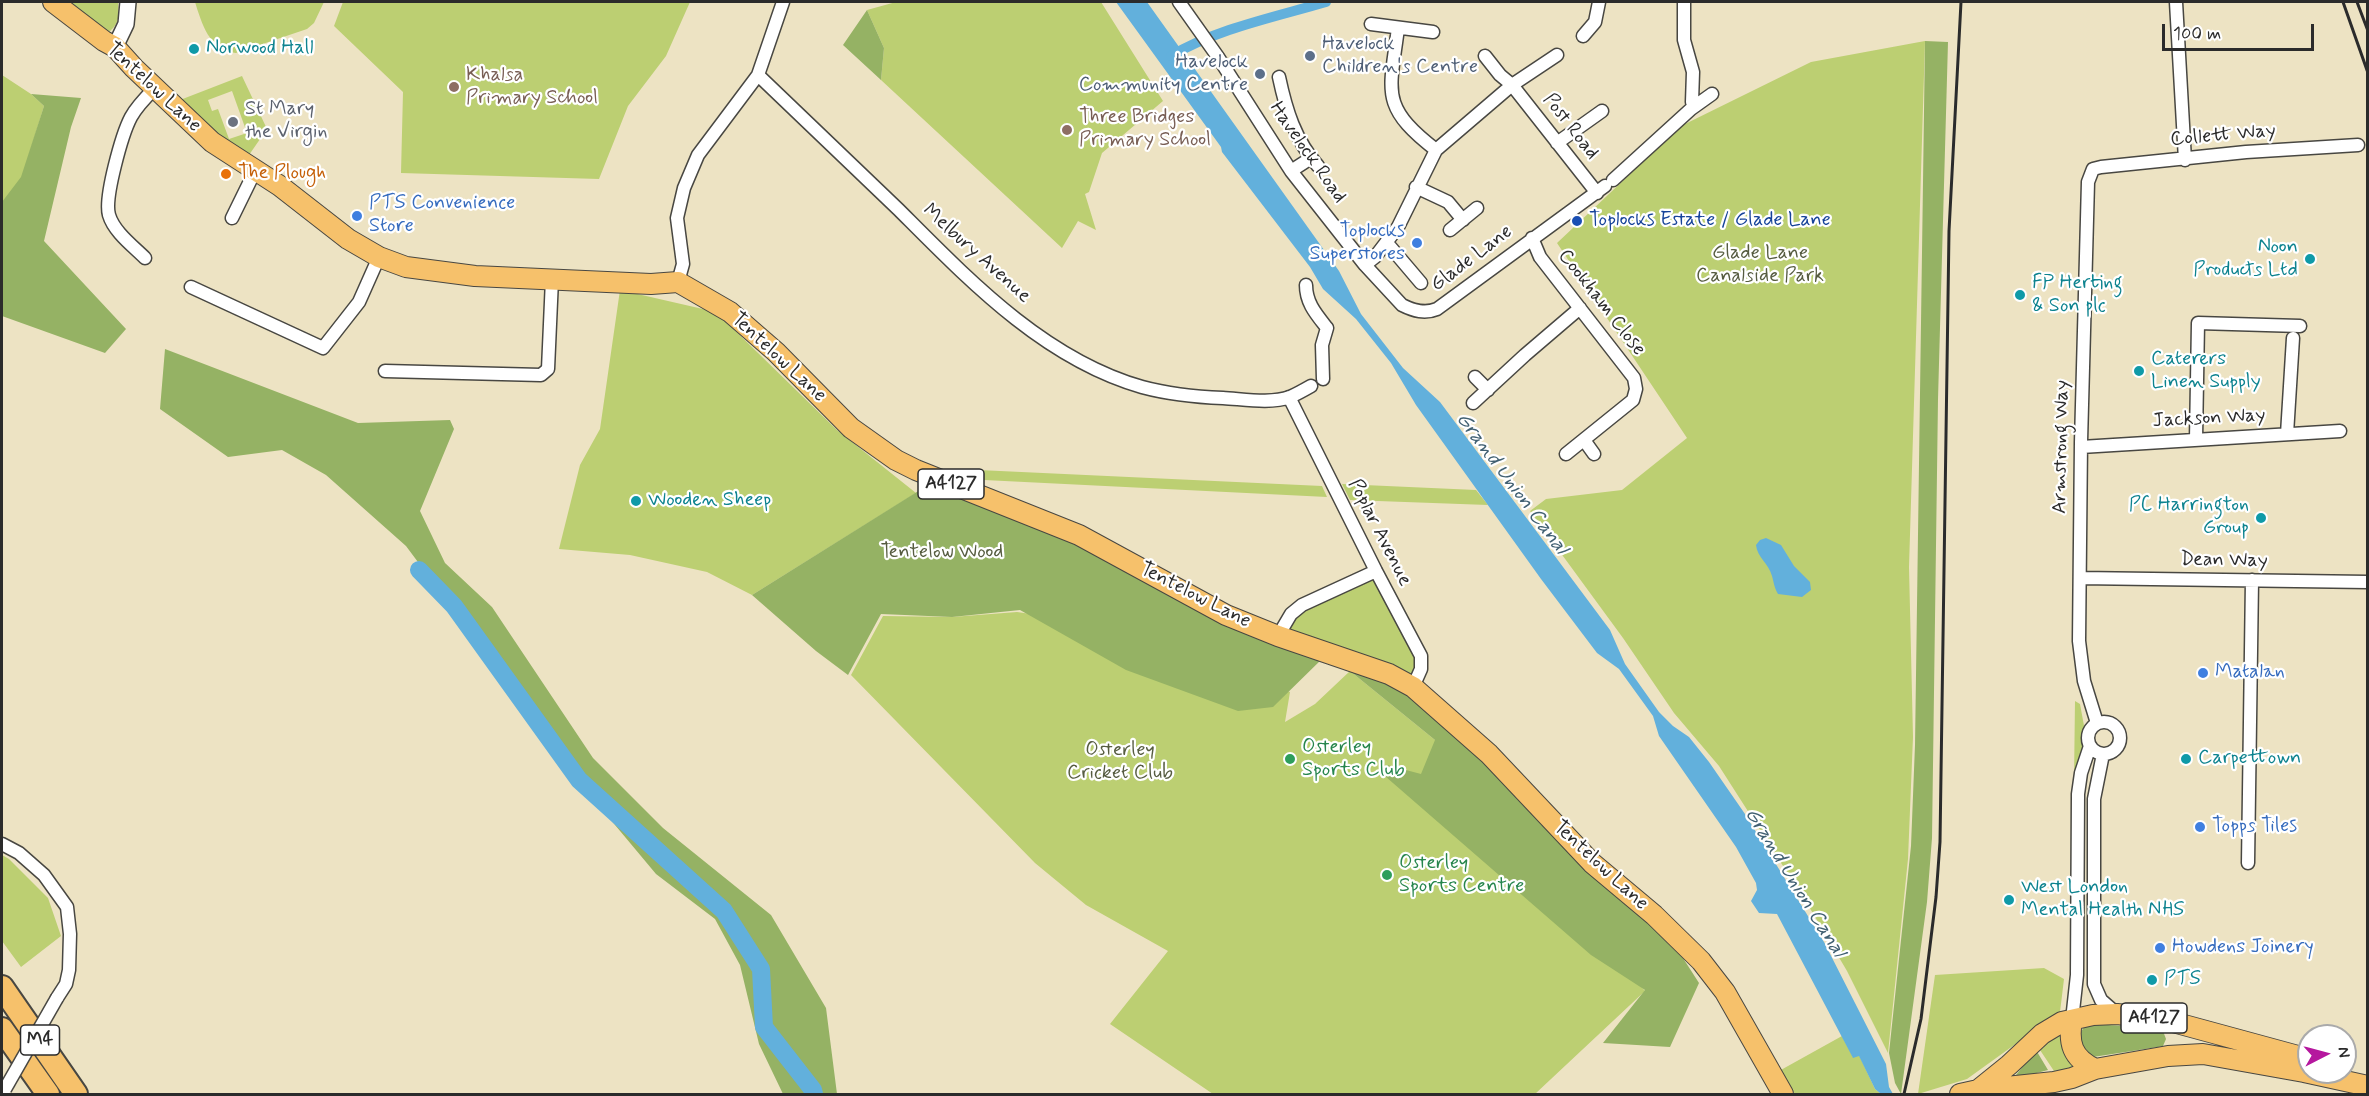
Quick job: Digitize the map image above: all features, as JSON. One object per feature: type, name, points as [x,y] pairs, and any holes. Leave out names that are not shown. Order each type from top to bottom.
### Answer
[{"type":"highway","name":"M4","points":[[2,987],[76,1095]]},
{"type":"highway","name":"M4","points":[[2,1029],[48,1095]]},
{"type":"main road","name":"Tentelow Lane","points":[[53,2],[104,41],[116,47],[129,63],[212,142],[256,169],[348,239],[379,257],[406,267],[448,273],[651,284],[678,282],[736,316],[776,352],[851,428],[896,460],[934,478],[1078,535],[1226,615],[1278,636],[1389,674],[1413,687],[1489,754],[1592,863],[1654,915],[1701,961],[1725,992],[1783,1095]]},
{"type":"main road","name":"A4127","points":[[1969,1092],[2003,1071],[2042,1034],[2057,1024],[2082,1016],[2117,1014],[2162,1019],[2297,1056]]},
{"type":"main road","points":[[2162,1019],[2174,1037],[2175,1045],[2168,1056]]},
{"type":"main road","points":[[2072,1020],[2069,1036],[2071,1047],[2089,1071]]},
{"type":"main road","name":"A4127","points":[[1969,1092],[2054,1082],[2089,1071],[2168,1056],[2204,1054],[2367,1086]]},
{"type":"street","points":[[116,47],[126,24],[128,2]]},
{"type":"street","points":[[678,282],[683,264],[677,218],[684,188],[698,155],[758,75],[783,2]]},
{"type":"street","name":"Havelock Road","points":[[1179,2],[1218,57],[1291,171],[1365,265]]},
{"type":"street","points":[[1583,36],[1595,22],[1599,2]]},
{"type":"street","points":[[1677,2],[1683,15]]},
{"type":"street","points":[[1684,2],[1684,40],[1693,72],[1692,102],[1695,106]]},
{"type":"street","points":[[2176,2],[2185,160]]},
{"type":"street","points":[[1371,24],[1433,32]]},
{"type":"street","points":[[1398,28],[1391,88],[1393,105],[1413,132],[1436,150]]},
{"type":"street","points":[[1365,265],[1387,243],[1398,227],[1436,150],[1512,85],[1557,55]]},
{"type":"street","name":"Post Road","points":[[1485,56],[1500,75],[1512,85],[1557,143],[1605,187]]},
{"type":"street","name":"Melbury Avenue","points":[[758,75],[995,303],[1051,343],[1102,372],[1173,394],[1212,398],[1261,400],[1289,397],[1311,386]]},
{"type":"street","points":[[1279,77],[1285,106],[1298,138],[1314,162],[1291,171]]},
{"type":"street","points":[[145,258],[113,224],[109,214],[108,200],[128,123],[138,107],[155,88]]},
{"type":"street","name":"Glade Lane","points":[[1365,265],[1402,305],[1418,311],[1429,312],[1437,309],[1605,187],[1695,106],[1712,94]]},
{"type":"street","points":[[1557,143],[1602,111]]},
{"type":"street","name":"Collett Way","points":[[2093,169],[2246,152],[2358,145]]},
{"type":"street","points":[[232,218],[256,169]]},
{"type":"street","name":"Armstrong Way","points":[[2093,169],[2088,182],[2081,447],[2079,641],[2084,681],[2097,723]]},
{"type":"street","points":[[1416,187],[1448,202],[1463,220]]},
{"type":"street","points":[[1450,230],[1477,208]]},
{"type":"street","name":"Cookham Close","points":[[1532,238],[1540,257],[1634,378],[1636,389],[1633,400],[1566,454]]},
{"type":"street","points":[[1387,243],[1421,283]]},
{"type":"street","points":[[191,287],[323,348],[358,302],[379,257]]},
{"type":"street","points":[[385,371],[541,375],[548,369],[552,279]]},
{"type":"street","points":[[1306,285],[1306,296],[1311,308],[1327,328],[1322,345],[1323,379]]},
{"type":"street","points":[[1473,403],[1580,308]]},
{"type":"street","points":[[2196,439],[2198,323],[2300,326]]},
{"type":"street","points":[[2287,434],[2293,338]]},
{"type":"street","points":[[1475,377],[1488,390]]},
{"type":"street","name":"Poplar Avenue","points":[[1289,397],[1376,572],[1421,656],[1421,669],[1413,687]]},
{"type":"street","name":"Jackson Way","points":[[2081,447],[2340,431]]},
{"type":"street","points":[[1584,440],[1594,454]]},
{"type":"street","points":[[1278,636],[1291,614],[1302,605],[1376,572]]},
{"type":"street","name":"Dean Way","points":[[2080,578],[2367,582]]},
{"type":"street","points":[[2248,863],[2252,580]]},
{"type":"street","points":[[2072,1020],[2077,975],[2078,794],[2081,773],[2090,747],[2088,736],[2097,723],[2112,724],[2119,731],[2120,736],[2115,749],[2103,754]]},
{"type":"street","points":[[2090,747],[2103,754]]},
{"type":"street","points":[[2103,754],[2094,800],[2094,984],[2101,1000],[2117,1014]]},
{"type":"street","points":[[2,844],[19,853],[44,875],[67,907],[70,934],[69,970],[66,984],[4,1092]]},
{"type":"green space","points":[[64,2],[118,2],[117,22],[108,33]]},
{"type":"green space","points":[[195,2],[324,2],[314,23],[307,29],[236,53],[219,47],[208,35]]},
{"type":"green space","name":"Khalsa Primary School","points":[[343,2],[690,2],[666,56],[628,106],[599,179],[401,173],[403,92],[334,26]]},
{"type":"green space","name":"Three Bridges Primary School","points":[[896,2],[1101,2],[1163,101],[1102,153],[1089,192],[1085,194],[1096,230],[1078,221],[1062,248],[881,80],[884,48],[867,10]]},
{"type":"green space","points":[[867,10],[884,48],[881,80],[843,45]]},
{"type":"green space","name":"Glade Lane Canalside Park","points":[[1925,41],[1909,567],[1913,737],[1908,859],[1888,1053],[1847,971],[1808,905],[1719,766],[1674,713],[1623,638],[1530,511],[1546,499],[1622,490],[1687,438],[1557,243],[1681,126],[1811,62]]},
{"type":"green space","points":[[1925,41],[1948,42],[1938,399],[1932,838],[1927,902],[1901,1094],[1895,1083],[1889,1053],[1911,846],[1915,745]]},
{"type":"green space","points":[[2,75],[31,94],[44,106],[2,242]]},
{"type":"green space","points":[[242,76],[267,129],[249,155],[204,125],[180,100]],"holes":[[[232,91],[247,133],[229,139],[218,109],[212,111],[208,100]]]},
{"type":"green space","points":[[31,94],[81,98],[71,127],[44,241],[126,329],[105,353],[2,316],[2,202],[21,177],[44,106]]},
{"type":"green space","points":[[620,290],[716,312],[837,430],[916,493],[752,595],[707,572],[630,555],[559,549],[580,465],[600,429]]},
{"type":"green space","points":[[165,349],[358,423],[450,420],[454,429],[420,511],[445,563],[492,607],[593,758],[663,828],[771,915],[826,1008],[837,1094],[783,1094],[759,1044],[740,965],[715,919],[656,874],[605,813],[406,546],[326,475],[282,450],[228,457],[160,409]]},
{"type":"green space","points":[[957,469],[1322,486],[1327,497],[964,479],[953,474]]},
{"type":"green space","name":"Tentelow Wood","points":[[936,480],[1324,657],[1273,707],[1238,711],[1126,670],[1020,610],[952,617],[881,614],[848,675],[816,651],[752,595]]},
{"type":"green space","points":[[1342,484],[1476,490],[1488,505],[1350,500]]},
{"type":"green space","points":[[1376,571],[1421,656],[1413,687],[1278,636],[1291,614]]},
{"type":"green space","name":"Osterley Cricket Club","points":[[1017,612],[1136,629],[1290,692],[1285,722],[1315,704],[1350,671],[1435,740],[1645,991],[1535,1094],[1213,1094],[1110,1024],[1168,951],[1086,905],[1035,863],[851,675],[883,616],[952,617]]},
{"type":"green space","points":[[1361,667],[1391,677],[1479,754],[1672,941],[1699,983],[1670,1047],[1603,1043],[1645,990],[1591,955],[1378,770],[1387,765],[1421,774],[1435,740],[1350,671]]},
{"type":"green space","points":[[2075,701],[2080,704],[2087,742],[2079,759],[2074,780]]},
{"type":"green space","points":[[2,855],[9,859],[48,898],[61,936],[21,967],[2,941]]},
{"type":"green space","points":[[2044,968],[2064,979],[2060,1012],[1967,1079],[1918,1094],[1935,975]]},
{"type":"green space","points":[[2092,1024],[2158,1028],[2163,1031],[2166,1039],[2163,1046],[2093,1057],[2084,1053],[2079,1035],[2084,1027]]},
{"type":"green space","points":[[2064,1031],[2078,1067],[2054,1071],[2040,1050],[2044,1047],[2042,1044]]},
{"type":"green space","points":[[1842,1036],[1853,1057],[1859,1055],[1875,1089],[1881,1094],[1795,1094],[1779,1071]]},
{"type":"green space","points":[[2036,1050],[2048,1070],[2018,1078],[2016,1075]]},
{"type":"water","points":[[1116,2],[1147,2],[1339,271],[1361,314],[1403,368],[1440,402],[1610,630],[1625,664],[1659,712],[1689,737],[1709,762],[1745,814],[1824,942],[1886,1064],[1889,1087],[1893,1094],[1881,1094],[1875,1089],[1859,1056],[1853,1058],[1777,914],[1759,913],[1751,901],[1757,890],[1756,883],[1736,847],[1659,736],[1653,716],[1619,669],[1597,653],[1541,579],[1416,405],[1391,363],[1356,319],[1323,289],[1310,267],[1222,152],[1221,147]]},
{"type":"water","points":[[1766,538],[1781,545],[1794,566],[1810,582],[1811,590],[1802,597],[1778,594],[1756,545],[1760,540]]},
{"type":"waterway","points":[[1171,56],[1226,31],[1326,2]]},
{"type":"waterway","points":[[419,570],[454,606],[579,780],[724,911],[761,969],[764,1027],[814,1094]]},
{"type":"railway","points":[[1904,1094],[1921,1019],[1936,897],[1940,842],[1949,231],[1961,2]]},
{"type":"railway","points":[[2343,2],[2368,73]]},
{"type":"railway","points":[[2357,2],[2368,31]]},
{"type":"place","name":"Norwood Hall","points":[[194,49]]},
{"type":"place","name":"Havelock Children's Centre","points":[[1310,56]]},
{"type":"place","name":"Havelock Community Centre","points":[[1260,74]]},
{"type":"place","name":"Khalsa Primary School","points":[[454,87]]},
{"type":"place","name":"St Mary the Virgin","points":[[233,122]]},
{"type":"place","name":"Three Bridges Primary School","points":[[1067,130]]},
{"type":"place","name":"The Plough","points":[[226,174]]},
{"type":"place","name":"PTS Convenience Store","points":[[357,216]]},
{"type":"place","name":"Toplocks Estate / Glade Lane","points":[[1577,221]]},
{"type":"place","name":"Toplocks Superstores","points":[[1417,243]]},
{"type":"place","name":"Noon Products Ltd","points":[[2310,259]]},
{"type":"place","name":"FP Herting & Son plc","points":[[2020,295]]},
{"type":"place","name":"Caterers Linen Supply","points":[[2139,371]]},
{"type":"place","name":"Wooden Sheep","points":[[636,501]]},
{"type":"place","name":"PC Harrington Group","points":[[2261,518]]},
{"type":"place","name":"Matalan","points":[[2203,673]]},
{"type":"place","name":"Osterley Sports Club","points":[[1290,759]]},
{"type":"place","name":"Carpettown","points":[[2186,759]]},
{"type":"place","name":"Topps Tiles","points":[[2200,827]]},
{"type":"place","name":"Osterley Sports Centre","points":[[1387,875]]},
{"type":"place","name":"West London Mental Health NHS","points":[[2009,900]]},
{"type":"place","name":"Howdens Joinery","points":[[2160,948]]},
{"type":"place","name":"PTS","points":[[2152,980]]},
{"type":"water label","name":"Grand Union Canal","points":[[1511,484]]},
{"type":"water label","name":"Grand Union Canal","points":[[1794,883]]}]
